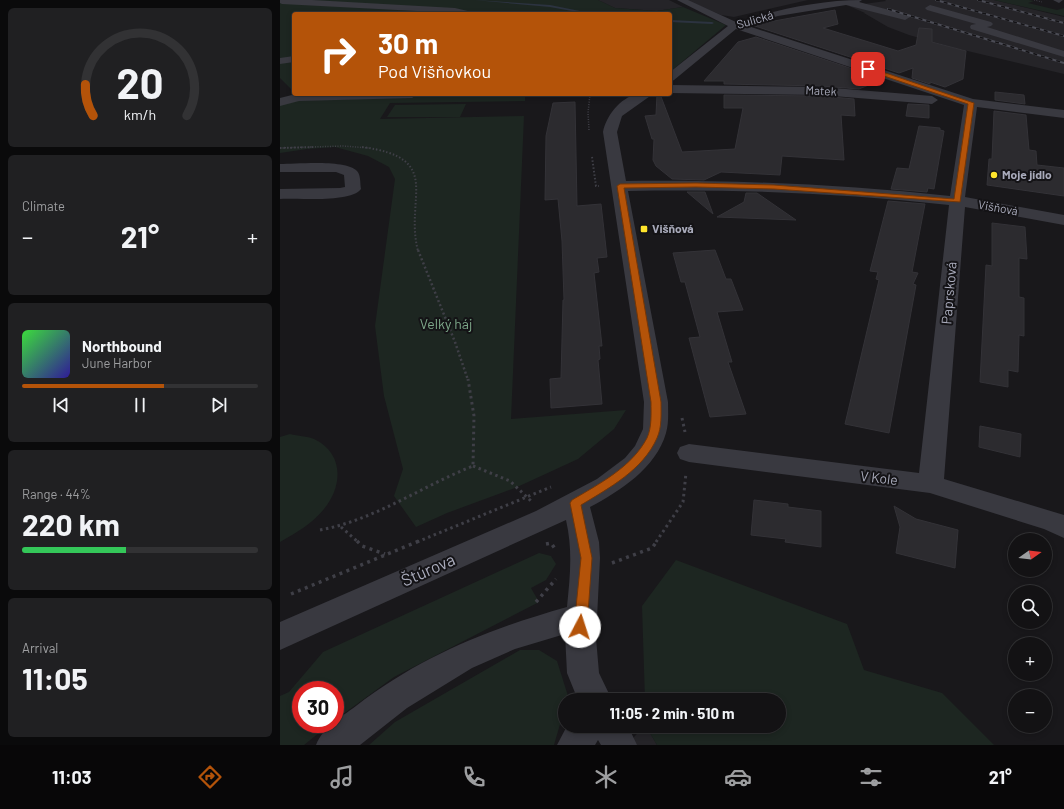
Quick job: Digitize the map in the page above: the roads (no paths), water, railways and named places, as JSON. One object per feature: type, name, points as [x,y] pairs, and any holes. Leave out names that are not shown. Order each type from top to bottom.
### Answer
[{"type":"street","points":[[681,0],[735,24],[971,103],[1064,114]]},
{"type":"street","name":"Sulická","points":[[672,76],[735,24],[777,13],[858,0]]},
{"type":"street","points":[[282,1],[460,12]]},
{"type":"street","points":[[846,2],[905,17]]},
{"type":"street","points":[[930,8],[1064,47]]},
{"type":"street","points":[[988,24],[975,27],[1064,54]]},
{"type":"street","points":[[280,61],[292,59]]},
{"type":"street","points":[[284,88],[294,98]]},
{"type":"street","name":"Matek","points":[[672,89],[821,91],[971,103]]},
{"type":"street","points":[[280,102],[294,98],[353,96]]},
{"type":"street","name":"Štúrova","points":[[280,636],[545,531],[565,494],[607,484],[638,459],[652,438],[656,425],[656,402],[611,138],[611,125],[619,112],[628,104],[643,96]]},
{"type":"street","name":"Paprsková","points":[[931,484],[957,201],[971,103]]},
{"type":"street","points":[[280,168],[338,168],[351,172],[353,189],[342,193],[280,194]]},
{"type":"street","name":"Višňová","points":[[620,186],[696,185],[774,187],[957,201],[1064,220]]},
{"type":"street","name":"V Kole","points":[[689,453],[931,484],[1064,527]]},
{"type":"street","points":[[565,494],[586,558],[580,638],[583,673],[592,693]]},
{"type":"street","points":[[334,745],[369,715],[406,689],[458,661],[507,638],[581,616]]},
{"type":"street","points":[[574,745],[582,733]]},
{"type":"street","points":[[612,733],[619,745]]},
{"type":"waterway","points":[[475,0],[550,6],[582,12]]},
{"type":"waterway","points":[[672,21],[712,23]]},
{"type":"railway","points":[[936,0],[1064,36]]},
{"type":"railway","points":[[978,0],[1064,23]]},
{"type":"railway","points":[[888,9],[1064,63]]},
{"type":"place","name":"Moje jídlo","points":[[994,175]]},
{"type":"place","name":"Višňová","points":[[644,229]]},
{"type":"park label","name":"Velký háj","points":[[446,324]]}]
